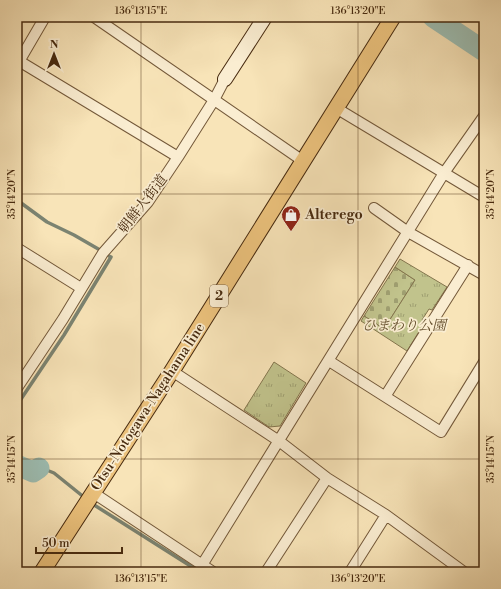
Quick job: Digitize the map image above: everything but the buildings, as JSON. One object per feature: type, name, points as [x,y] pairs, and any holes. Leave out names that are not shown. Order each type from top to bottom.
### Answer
[{"type":"main road","name":"Otsu-Notogawa-Nagahama line","points":[[44,571],[92,492],[172,371],[393,17]]},
{"type":"street","points":[[45,17],[18,63],[178,157]]},
{"type":"street","points":[[94,17],[302,162]]},
{"type":"street","name":"朝鮮人街道","points":[[17,388],[63,319],[103,253],[148,202],[178,157],[214,100],[225,79],[265,17]]},
{"type":"street","points":[[336,108],[484,198]]},
{"type":"street","points":[[202,565],[444,173],[484,116]]},
{"type":"street","points":[[374,208],[408,232],[484,275]]},
{"type":"street","points":[[17,248],[81,288]]},
{"type":"street","points":[[386,395],[468,265]]},
{"type":"street","points":[[328,361],[386,395],[441,432],[484,362]]},
{"type":"street","points":[[172,371],[279,441],[327,478],[386,515],[464,572]]},
{"type":"street","points":[[266,572],[327,478]]},
{"type":"street","points":[[92,492],[213,572]]},
{"type":"street","points":[[350,572],[386,515]]},
{"type":"green space","name":"ひまわり公園","points":[[400,259],[447,287],[432,310],[429,309],[422,320],[425,322],[407,351],[361,321],[364,316],[384,329],[415,280],[395,267]]},
{"type":"green space","points":[[395,267],[415,280],[384,329],[364,316]]},
{"type":"green space","points":[[274,362],[306,383],[280,426],[269,427],[244,410]]},
{"type":"waterway","points":[[433,17],[484,51]]},
{"type":"waterway","points":[[17,200],[47,222],[100,250]]},
{"type":"waterway","points":[[17,405],[64,335],[111,257],[109,256]]},
{"type":"waterway","points":[[17,458],[54,473],[85,498]]},
{"type":"waterway","points":[[17,465],[33,472],[39,468]]},
{"type":"waterway","points":[[91,503],[200,572]]},
{"type":"place","name":"Alterego","points":[[291,232]]}]
